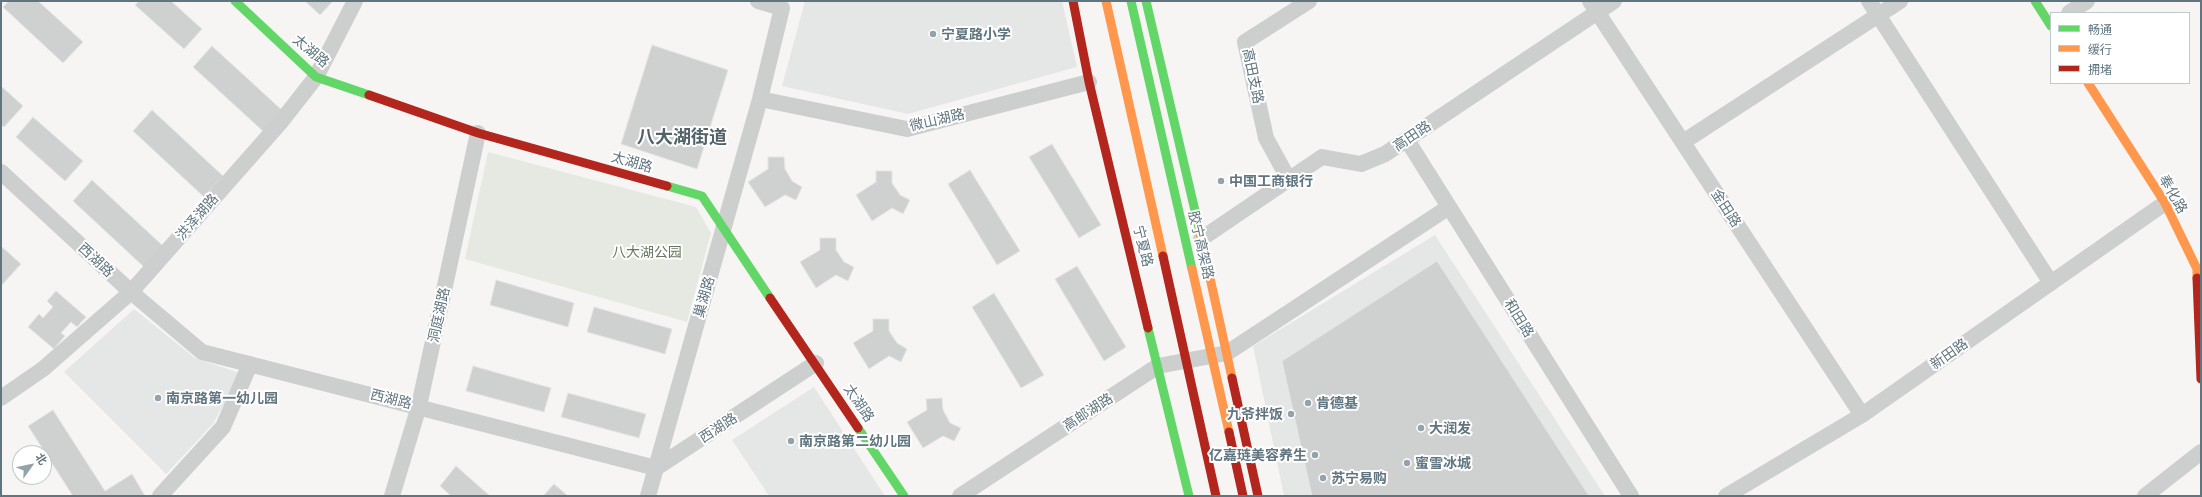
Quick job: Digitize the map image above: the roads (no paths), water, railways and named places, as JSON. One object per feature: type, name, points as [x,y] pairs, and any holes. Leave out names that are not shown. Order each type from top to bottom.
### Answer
[{"type":"main road","name":"太湖路","points":[[235,1],[316,77],[478,133],[702,196],[816,363],[904,496]]},
{"type":"main road","name":"宁夏路","points":[[1073,1],[1089,82],[1189,496]]},
{"type":"main road","points":[[1106,1],[1216,496]]},
{"type":"main road","name":"胶宁高架路","points":[[1131,1],[1243,496]]},
{"type":"main road","points":[[1146,1],[1258,496]]},
{"type":"main road","points":[[2035,1],[2050,24]]},
{"type":"main road","name":"奉化路","points":[[2089,84],[2165,203],[2197,269],[2201,379]]},
{"type":"street","name":"洪泽湖路","points":[[1,398],[43,369],[131,292],[280,123],[316,77],[355,1]]},
{"type":"street","name":"巢湖路","points":[[648,496],[760,99],[782,8],[758,1]]},
{"type":"street","name":"高田支路","points":[[1289,180],[1266,138],[1245,42],[1309,1]]},
{"type":"street","name":"高田路","points":[[1201,239],[1322,157],[1361,164],[1385,154],[1594,6],[1614,1]]},
{"type":"street","points":[[1869,1],[2051,282]]},
{"type":"street","points":[[1683,142],[1900,1]]},
{"type":"street","points":[[2070,12],[2087,1]]},
{"type":"street","name":"金田路","points":[[1594,6],[1862,415]]},
{"type":"street","name":"微山湖路","points":[[760,99],[907,129],[1089,82]]},
{"type":"street","name":"洞庭湖路","points":[[392,496],[419,406],[478,133]]},
{"type":"street","name":"和田路","points":[[1406,140],[1631,496]]},
{"type":"street","name":"西湖路","points":[[1,172],[131,292],[202,352],[419,406],[656,468],[816,363]]},
{"type":"street","name":"新田路","points":[[1726,496],[1862,415],[2165,203]]},
{"type":"street","points":[[1226,353],[1449,207]]},
{"type":"street","name":"高邮湖路","points":[[960,496],[1158,366],[1226,353]]},
{"type":"street","points":[[160,496],[223,427],[250,364]]},
{"type":"street","points":[[2144,496],[2201,452]]},
{"type":"place","name":"宁夏路小学","points":[[933,34]]},
{"type":"place","name":"中国工商银行","points":[[1221,181]]},
{"type":"place","name":"南京路第一幼儿园","points":[[158,398]]},
{"type":"place","name":"肯德基","points":[[1308,403]]},
{"type":"place","name":"九爷拌饭","points":[[1291,414]]},
{"type":"place","name":"大润发","points":[[1421,428]]},
{"type":"place","name":"南京路第二幼儿园","points":[[791,441]]},
{"type":"place","name":"亿嘉琏美容养生","points":[[1315,455]]},
{"type":"place","name":"蜜雪冰城","points":[[1407,463]]},
{"type":"place","name":"苏宁易购","points":[[1323,478]]},
{"type":"district","name":"八大湖街道","points":[[682,137]]},
{"type":"park label","name":"八大湖公园","points":[[647,252]]}]
